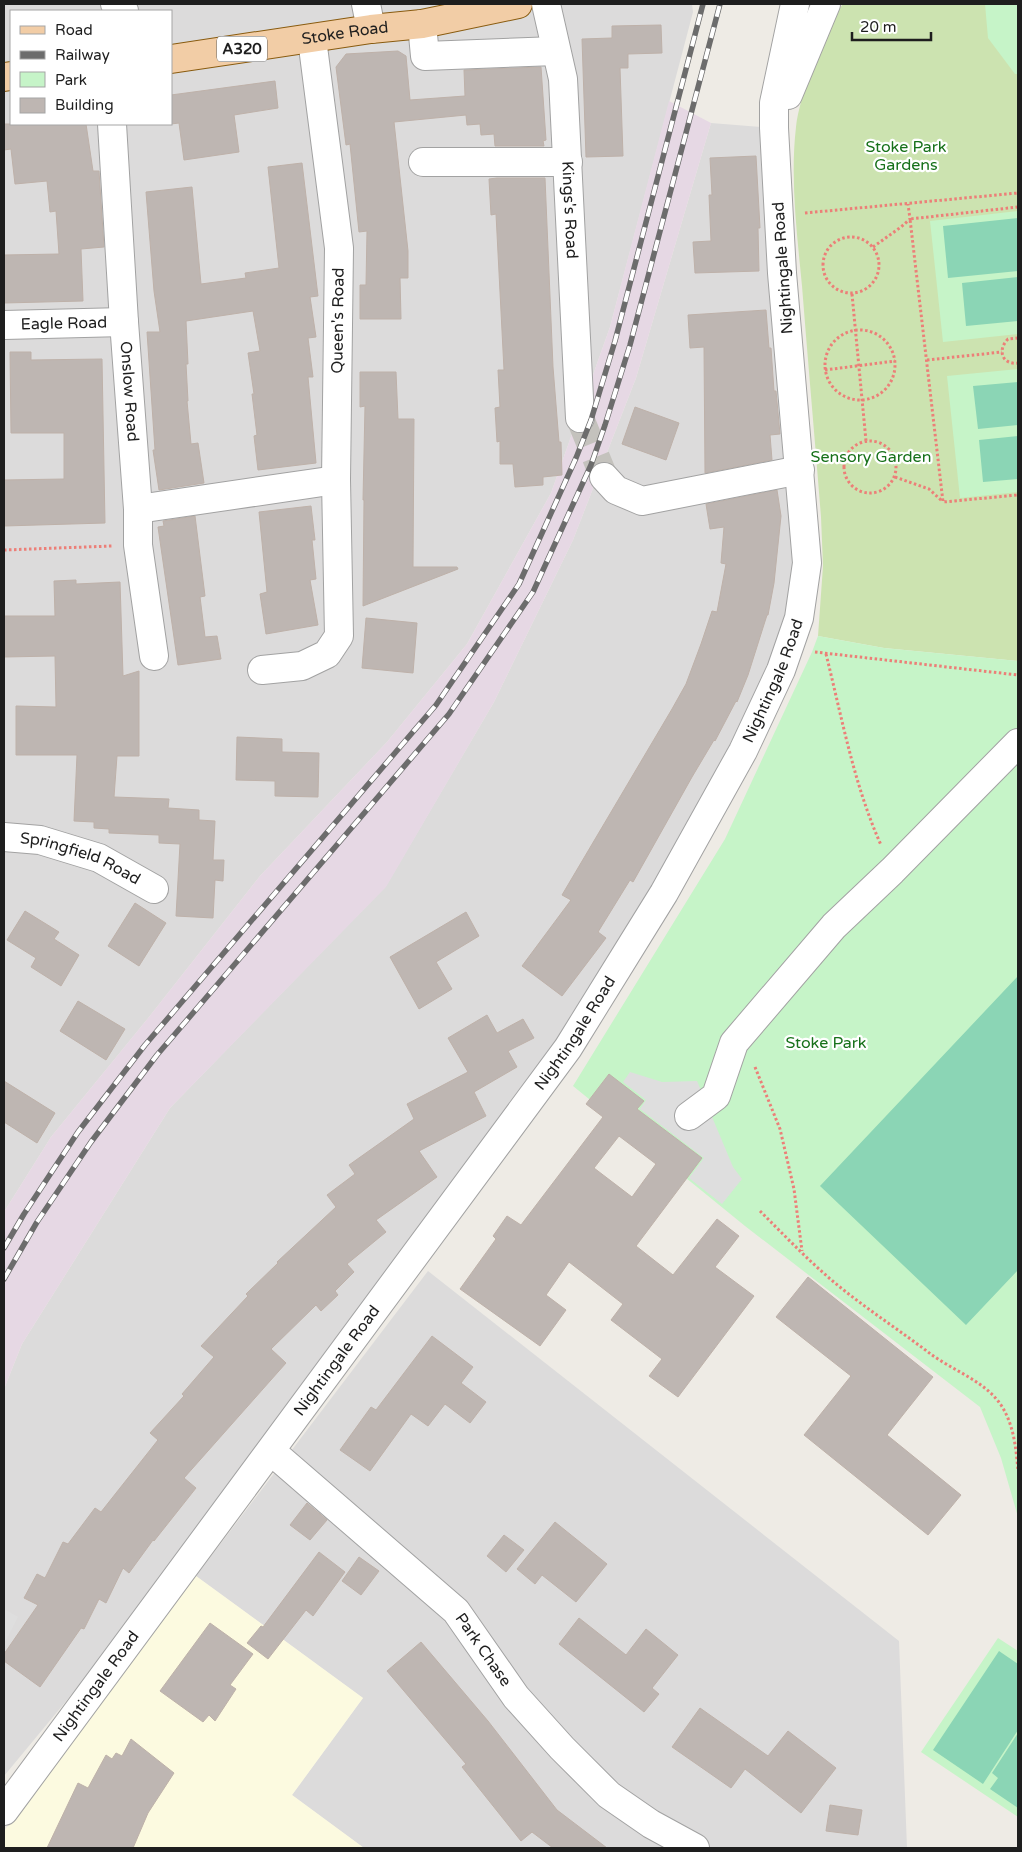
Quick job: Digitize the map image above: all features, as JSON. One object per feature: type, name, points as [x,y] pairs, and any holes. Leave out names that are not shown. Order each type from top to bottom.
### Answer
[{"type":"main road","name":"Stoke Road","points":[[172,59],[312,38],[368,17],[422,24],[518,4]]},
{"type":"street","name":"Kings's Road","points":[[546,4],[563,80],[580,418]]},
{"type":"street","name":"Nightingale Road","points":[[4,1811],[568,1048],[664,892],[743,751],[790,646],[800,618],[807,563],[782,273],[774,103],[795,4]]},
{"type":"street","name":"Nightingale Road","points":[[774,128],[826,4]]},
{"type":"street","points":[[422,24],[425,56],[556,51]]},
{"type":"street","name":"Queen's Road","points":[[262,670],[302,666],[327,654],[339,636],[340,603],[336,480],[339,248],[312,38]]},
{"type":"street","name":"Onslow Road","points":[[112,125],[138,509],[138,545],[154,656]]},
{"type":"street","points":[[423,162],[568,162]]},
{"type":"street","name":"Eagle Road","points":[[4,325],[124,322]]},
{"type":"street","points":[[604,477],[616,490],[642,501],[800,470]]},
{"type":"street","points":[[138,509],[336,480]]},
{"type":"street","points":[[689,1116],[716,1096],[734,1043],[834,926],[892,871],[1018,743]]},
{"type":"street","name":"Springfield Road","points":[[4,837],[40,840],[99,858],[154,890]]},
{"type":"street","name":"Park Chase","points":[[271,1451],[456,1611],[484,1648],[516,1697],[562,1748],[609,1795],[651,1824],[695,1848]]},
{"type":"path","points":[[779,215],[1018,193]]},
{"type":"path","points":[[908,204],[943,502]]},
{"type":"path","points":[[873,247],[902,227],[910,219],[1018,208]]},
{"type":"path","points":[[856,237],[873,247],[877,255],[879,273],[869,288],[852,294],[842,293],[828,282],[824,273],[823,263],[825,254],[830,246],[838,240],[856,237]]},
{"type":"path","points":[[852,294],[866,441]]},
{"type":"path","points":[[855,330],[867,330],[877,334],[886,341],[892,350],[895,372],[891,383],[874,398],[852,400],[838,392],[828,380],[825,370],[825,359],[829,348],[836,339],[845,333],[855,330]]},
{"type":"path","points":[[1018,338],[1008,339],[1002,347],[1002,352],[1007,361],[1018,363]]},
{"type":"path","points":[[927,360],[1002,352]]},
{"type":"path","points":[[825,370],[895,361]]},
{"type":"path","points":[[866,441],[881,443],[893,454],[896,469],[895,477],[890,485],[874,493],[856,490],[849,484],[845,476],[845,458],[857,444],[866,441]]},
{"type":"path","points":[[895,477],[929,489],[943,502],[1018,495]]},
{"type":"path","points":[[4,550],[138,545]]},
{"type":"path","points":[[790,646],[826,654],[1018,675]]},
{"type":"path","points":[[826,654],[870,821],[892,871]]},
{"type":"path","points":[[742,1034],[780,1129],[794,1189],[802,1251]]},
{"type":"path","points":[[760,1211],[828,1277],[939,1360],[979,1384],[991,1394],[1001,1406],[1009,1422],[1015,1441],[1018,1470]]},
{"type":"shaded area","points":[[4,4],[692,4],[693,12],[610,327],[551,493],[467,644],[387,742],[260,876],[51,1137],[4,1212]]},
{"type":"shaded area","points":[[669,101],[711,123],[636,378],[573,540],[494,702],[386,887],[170,1108],[22,1344],[4,1389],[4,1212],[51,1137],[260,876],[387,742],[467,644],[551,493],[610,327]]},
{"type":"shaded area","points":[[711,123],[774,128],[799,618],[664,893],[251,1478],[4,1776],[4,1389],[22,1344],[170,1108],[386,886],[494,702],[573,540],[636,378]]},
{"type":"shaded area","points":[[630,1072],[662,1082],[697,1081],[733,1167],[742,1179],[722,1204],[689,1178],[704,1158],[640,1109],[646,1100],[623,1082]]},
{"type":"shaded area","points":[[428,1271],[899,1641],[907,1848],[364,1848],[292,1795],[363,1698],[196,1576]]},
{"type":"shaded area","points":[[196,1576],[363,1698],[292,1795],[364,1848],[4,1848],[4,1831]]},
{"type":"shaded area","points":[[4,1609],[18,1617],[4,1644]]},
{"type":"green space","name":"Stoke Park Gardens","points":[[843,4],[1018,4],[1018,661],[884,648],[818,636],[823,566],[821,517],[795,206],[794,147],[798,114],[807,81],[828,29]]},
{"type":"green space","points":[[985,4],[1018,4],[1018,74],[1015,74],[988,38]]},
{"type":"green space","points":[[1018,211],[1018,334],[943,342],[930,221]]},
{"type":"green space","points":[[1018,218],[1018,271],[948,278],[943,226]]},
{"type":"green space","points":[[1018,277],[1018,321],[966,326],[962,283]]},
{"type":"green space","points":[[1018,369],[1018,492],[960,498],[947,376]]},
{"type":"green space","points":[[1018,382],[1018,425],[978,429],[973,386]]},
{"type":"green space","points":[[1018,436],[1018,479],[983,482],[979,440]]},
{"type":"green space","name":"Stoke Park","points":[[818,636],[884,648],[1018,661],[1018,1517],[1001,1458],[980,1407],[745,1226],[573,1086],[725,839]]},
{"type":"green space","points":[[1018,976],[1018,1270],[966,1325],[820,1186]]},
{"type":"green space","points":[[998,1638],[1018,1651],[1018,1817],[921,1752]]},
{"type":"green space","points":[[999,1651],[1018,1664],[1018,1730],[983,1784],[933,1750]]},
{"type":"green space","points":[[1018,1733],[1018,1808],[990,1789],[998,1778],[992,1773]]},
{"type":"building","points":[[661,25],[662,53],[628,54],[628,68],[620,68],[623,156],[586,157],[582,39],[612,38],[612,26]]},
{"type":"building","points":[[398,51],[406,56],[410,100],[465,96],[464,70],[541,67],[546,140],[543,141],[544,146],[495,146],[494,134],[481,135],[480,124],[467,125],[466,115],[394,122],[408,251],[408,278],[400,278],[401,319],[360,319],[360,285],[366,285],[367,231],[359,232],[350,144],[346,145],[336,67],[346,54]]},
{"type":"building","points":[[275,81],[278,108],[234,115],[239,152],[184,160],[179,123],[172,124],[172,95]]},
{"type":"building","points":[[4,124],[86,125],[93,171],[99,171],[104,247],[81,249],[83,301],[4,303],[4,255],[59,254],[56,211],[50,212],[47,181],[15,184],[11,149],[4,150]]},
{"type":"building","points":[[756,156],[760,228],[758,228],[759,271],[695,273],[693,242],[711,241],[709,195],[712,195],[710,158]]},
{"type":"building","points":[[302,163],[318,296],[310,297],[316,337],[308,338],[313,377],[308,377],[316,463],[258,470],[254,436],[257,435],[252,394],[254,394],[248,353],[260,351],[253,311],[186,321],[187,401],[191,444],[198,443],[204,483],[159,490],[153,450],[155,450],[147,332],[160,332],[154,291],[146,192],[192,187],[201,284],[246,278],[245,273],[279,268],[268,167]]},
{"type":"building","points":[[545,178],[553,367],[559,442],[561,442],[562,475],[543,477],[543,485],[515,487],[513,464],[500,464],[500,441],[497,442],[495,408],[500,407],[498,370],[504,370],[496,214],[491,215],[489,179]]},
{"type":"building","points":[[766,310],[780,434],[770,435],[772,460],[705,473],[704,347],[690,348],[688,315]]},
{"type":"building","points":[[10,352],[31,352],[31,360],[102,359],[105,523],[4,526],[4,480],[64,479],[64,433],[11,433]]},
{"type":"building","points":[[360,372],[396,372],[398,419],[414,419],[413,567],[457,567],[458,569],[363,606],[365,406],[360,407]]},
{"type":"building","points":[[635,407],[679,423],[666,460],[622,444]]},
{"type":"building","points":[[777,490],[781,516],[774,583],[768,615],[737,702],[633,882],[630,880],[598,932],[606,938],[562,996],[522,966],[571,900],[562,895],[686,684],[712,611],[717,612],[726,564],[721,563],[724,527],[710,529],[706,504]]},
{"type":"building","points":[[311,506],[315,540],[312,540],[316,579],[310,580],[318,625],[266,634],[260,594],[267,592],[259,512]]},
{"type":"building","points":[[195,516],[205,596],[200,597],[205,637],[217,636],[221,659],[178,665],[158,527],[164,526],[163,521]]},
{"type":"building","points":[[76,580],[76,584],[120,582],[123,676],[139,671],[139,756],[117,756],[114,797],[169,799],[168,808],[199,810],[199,820],[215,821],[213,860],[224,860],[223,881],[215,880],[213,918],[176,916],[180,844],[159,843],[159,835],[109,833],[109,829],[94,828],[94,822],[74,821],[77,755],[16,755],[16,706],[56,707],[55,656],[4,657],[4,616],[55,616],[54,581]]},
{"type":"building","points":[[366,618],[417,623],[413,673],[362,668]]},
{"type":"building","points":[[237,737],[282,739],[282,752],[319,753],[318,797],[275,796],[275,781],[236,780]]},
{"type":"building","points":[[135,903],[166,923],[139,966],[108,946]]},
{"type":"building","points":[[25,911],[59,932],[54,939],[79,955],[61,986],[31,967],[36,958],[7,940]]},
{"type":"building","points":[[466,912],[479,936],[436,962],[452,989],[419,1009],[390,957]]},
{"type":"building","points":[[78,1001],[125,1029],[106,1060],[60,1031]]},
{"type":"building","points":[[487,1015],[497,1033],[523,1019],[534,1038],[508,1051],[517,1067],[474,1092],[486,1116],[419,1151],[437,1177],[376,1220],[386,1232],[347,1264],[354,1272],[335,1291],[338,1295],[321,1311],[316,1305],[271,1349],[286,1363],[184,1478],[196,1488],[153,1540],[129,1573],[123,1568],[106,1603],[99,1599],[84,1629],[81,1628],[40,1687],[4,1661],[4,1654],[38,1605],[24,1598],[37,1574],[45,1578],[63,1542],[68,1544],[95,1508],[101,1512],[158,1440],[150,1433],[184,1396],[182,1394],[214,1357],[201,1346],[248,1296],[246,1294],[277,1262],[336,1207],[327,1195],[355,1174],[349,1165],[414,1119],[407,1104],[468,1072],[448,1038]]},
{"type":"building","points":[[609,1074],[644,1101],[637,1109],[702,1158],[636,1246],[673,1275],[717,1219],[739,1236],[715,1267],[754,1296],[678,1397],[649,1376],[662,1359],[611,1320],[623,1304],[569,1262],[546,1295],[566,1310],[540,1346],[460,1289],[496,1239],[493,1236],[507,1216],[521,1225],[603,1117],[586,1104]],"holes":[[[619,1136],[656,1164],[632,1197],[594,1168]]]},
{"type":"building","points":[[4,1081],[55,1113],[37,1143],[4,1122]]},
{"type":"building","points":[[808,1277],[933,1377],[887,1435],[961,1495],[928,1535],[804,1435],[851,1376],[776,1317]]},
{"type":"building","points":[[432,1336],[473,1367],[461,1383],[486,1402],[470,1423],[445,1404],[428,1426],[411,1414],[370,1471],[340,1450],[371,1407],[376,1410]]},
{"type":"building","points":[[307,1503],[327,1520],[310,1540],[290,1525]]},
{"type":"building","points":[[555,1522],[607,1564],[576,1602],[542,1575],[535,1584],[517,1569]]},
{"type":"building","points":[[504,1535],[524,1550],[506,1572],[487,1556]]},
{"type":"building","points":[[319,1552],[345,1572],[313,1616],[306,1610],[268,1659],[247,1643],[261,1626],[263,1627]]},
{"type":"building","points":[[359,1557],[379,1571],[361,1595],[342,1581]]},
{"type":"building","points":[[579,1618],[626,1655],[646,1629],[678,1655],[652,1688],[659,1694],[644,1712],[559,1644]]},
{"type":"building","points":[[210,1623],[253,1654],[230,1685],[236,1689],[215,1721],[209,1715],[203,1722],[160,1691]]},
{"type":"building","points":[[421,1642],[488,1721],[557,1810],[607,1848],[553,1848],[532,1832],[521,1841],[462,1767],[466,1764],[387,1671]]},
{"type":"building","points":[[700,1708],[768,1756],[788,1731],[836,1768],[801,1813],[745,1769],[731,1788],[672,1747]]},
{"type":"building","points":[[131,1739],[174,1773],[148,1813],[133,1848],[47,1848],[78,1783],[88,1788],[106,1755],[112,1759],[116,1753],[122,1756]]},
{"type":"building","points":[[830,1805],[862,1810],[858,1835],[826,1831]]},
{"type":"tunnel","points":[[580,418],[604,477]]},
{"type":"railway","points":[[4,1248],[78,1132],[145,1045],[436,705],[519,584],[576,458],[591,420],[615,341],[703,4]]},
{"type":"railway","points":[[4,1279],[37,1222],[91,1142],[157,1055],[449,714],[533,592],[591,465],[605,425],[630,345],[720,4]]},
{"type":"park label","name":"Sensory Garden","points":[[871,457]]}]
